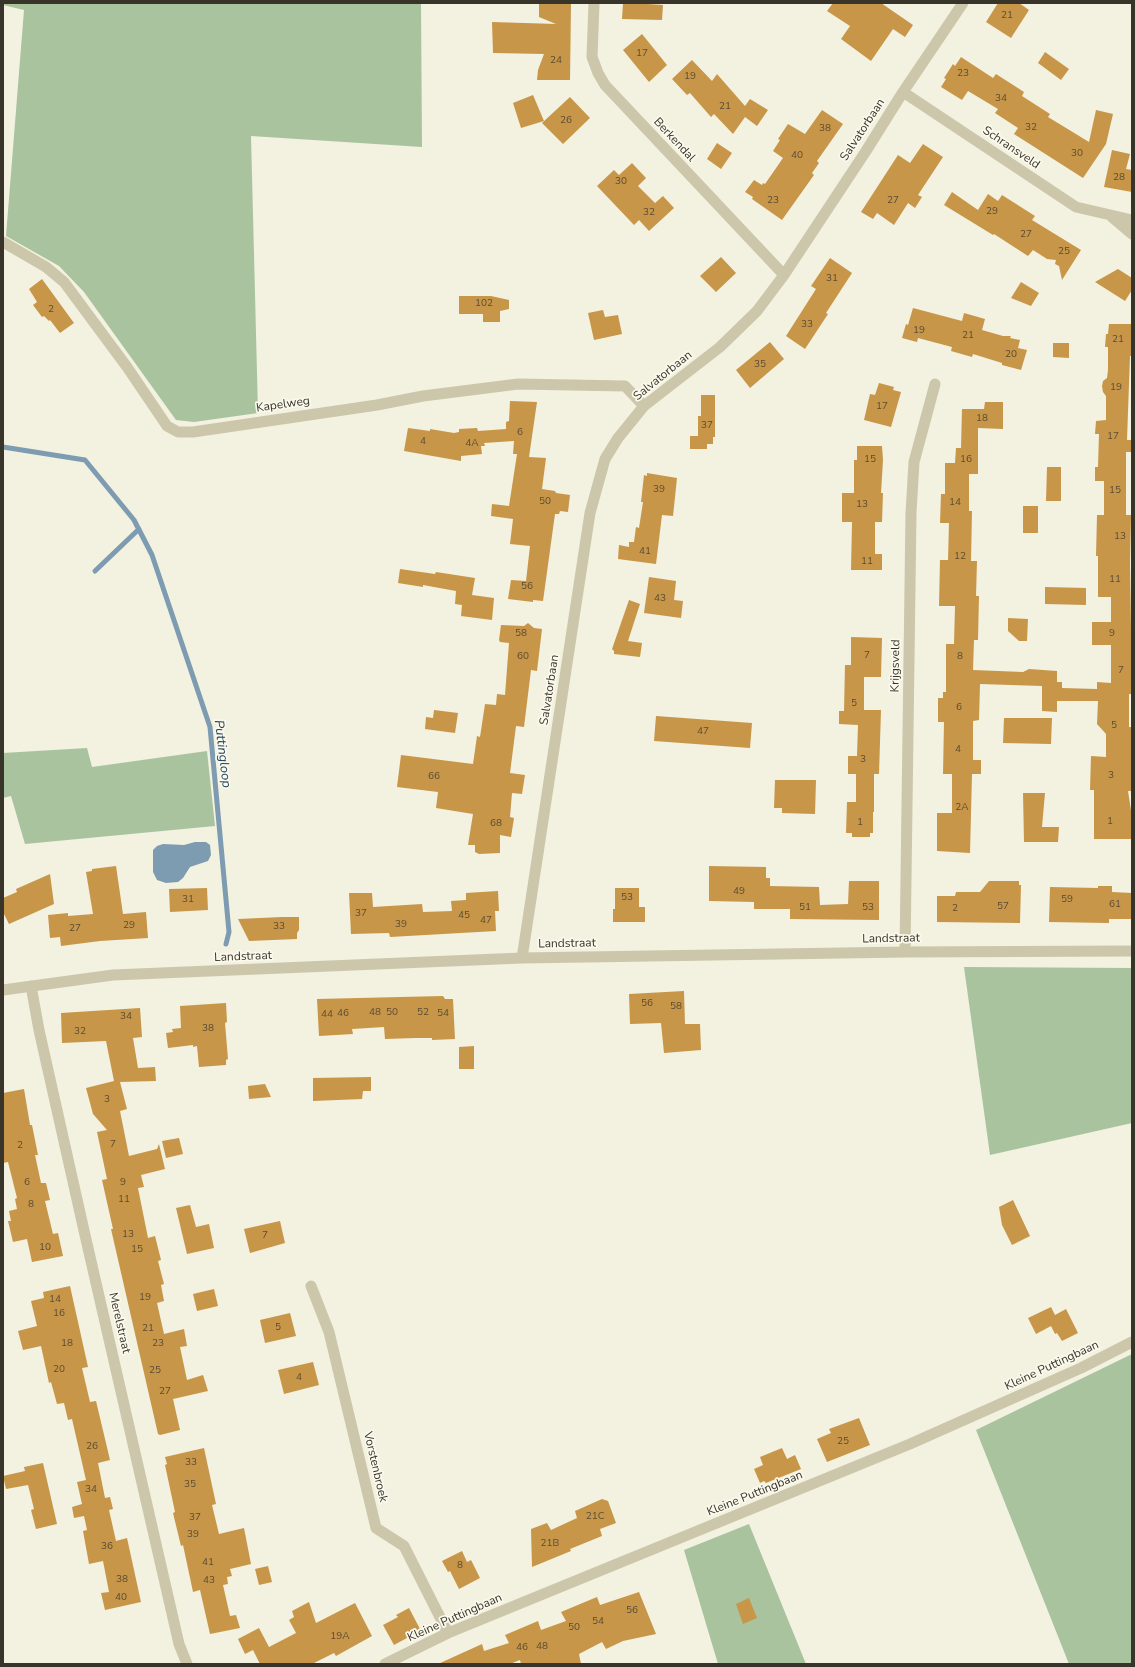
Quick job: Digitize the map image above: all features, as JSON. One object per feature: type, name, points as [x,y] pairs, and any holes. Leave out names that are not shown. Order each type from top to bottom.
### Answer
[{"type":"street","name":"Berkendal","points":[[594,3],[592,56],[598,74],[605,85],[784,275]]},
{"type":"street","name":"Salvatorbaan","points":[[522,958],[590,513],[605,459],[618,438],[644,406],[720,347],[757,311],[784,275],[963,3]]},
{"type":"street","name":"Schransveld","points":[[903,92],[1076,207],[1132,220]]},
{"type":"street","name":"Schransveld","points":[[1110,215],[1132,234]]},
{"type":"street","name":"Kapelweg","points":[[3,242],[46,267],[64,282],[127,367],[167,426],[178,432],[193,432],[377,405],[424,396],[518,384],[625,386],[644,406]]},
{"type":"street","name":"Krijgsveld","points":[[905,952],[911,513],[914,462],[935,384]]},
{"type":"street","name":"Landstraat","points":[[3,990],[113,975],[522,958],[905,952],[1132,951]]},
{"type":"street","name":"Merelstraat","points":[[31,986],[38,1030],[179,1644],[187,1664]]},
{"type":"street","name":"Vorstenbroek","points":[[311,1286],[330,1332],[376,1528],[404,1546],[448,1633]]},
{"type":"street","name":"Kleine Puttingbaan","points":[[385,1664],[448,1633],[910,1444],[1081,1368],[1132,1342]]},
{"type":"green space","points":[[3,3],[421,3],[422,147],[251,136],[258,413],[194,422],[176,420],[84,292],[59,266],[6,236],[24,10],[3,5]]},
{"type":"green space","points":[[87,748],[92,767],[207,751],[215,826],[25,844],[11,796],[3,798],[3,753]]},
{"type":"green space","points":[[964,967],[1132,968],[1132,1123],[990,1155]]},
{"type":"green space","points":[[1132,1354],[1132,1664],[1069,1664],[976,1430]]},
{"type":"green space","points":[[749,1524],[806,1664],[718,1664],[684,1550]]},
{"type":"water","points":[[195,842],[206,842],[210,845],[211,855],[208,861],[190,867],[183,878],[178,882],[166,883],[157,880],[153,872],[153,850],[157,846],[163,844],[184,845]]},
{"type":"building","points":[[539,3],[571,3],[570,80],[537,80],[538,70],[544,54],[493,53],[492,22],[556,24],[539,17]]},
{"type":"building","points":[[623,3],[648,3],[663,5],[662,20],[622,19]]},
{"type":"building","points":[[833,3],[881,3],[913,25],[905,37],[893,29],[871,61],[841,39],[850,26],[827,11]]},
{"type":"building","points":[[998,3],[1019,3],[1029,10],[1011,38],[986,22]]},
{"type":"building","points":[[642,34],[667,65],[649,82],[623,50]]},
{"type":"building","points":[[1045,52],[1069,69],[1061,80],[1038,63]]},
{"type":"building","points":[[961,57],[993,78],[996,74],[1024,92],[1022,96],[1050,114],[1048,117],[1089,142],[1096,110],[1113,114],[1106,144],[1083,178],[1014,134],[1018,128],[995,113],[998,109],[968,91],[962,100],[941,87],[946,79],[944,78],[953,64],[955,66]]},
{"type":"building","points":[[692,60],[712,81],[717,74],[745,106],[750,99],[768,110],[757,126],[745,117],[733,134],[714,114],[711,117],[690,93],[687,95],[672,79]]},
{"type":"building","points":[[533,95],[544,121],[521,128],[513,103]]},
{"type":"building","points":[[570,97],[590,118],[563,144],[542,123]]},
{"type":"building","points":[[822,110],[843,124],[817,161],[819,163],[812,173],[814,175],[782,220],[752,199],[753,197],[745,192],[754,180],[762,185],[763,183],[765,184],[783,158],[773,151],[780,140],[778,139],[788,124],[805,134]]},
{"type":"building","points":[[717,143],[732,153],[721,169],[707,159]]},
{"type":"building","points":[[923,144],[943,157],[918,195],[922,197],[915,208],[908,203],[894,225],[877,213],[873,219],[861,212],[898,155],[910,163]]},
{"type":"building","points":[[1112,150],[1130,154],[1126,169],[1132,170],[1132,192],[1104,187]]},
{"type":"building","points":[[632,163],[646,178],[638,186],[655,203],[663,196],[674,208],[649,231],[639,220],[634,225],[597,186],[614,170],[619,175]]},
{"type":"building","points":[[952,192],[978,210],[988,194],[998,201],[1002,195],[1035,216],[1032,220],[1081,250],[1062,280],[1059,266],[1055,264],[1056,260],[1047,259],[1033,250],[1028,256],[944,205]]},
{"type":"building","points":[[721,257],[736,273],[716,292],[700,276]]},
{"type":"building","points":[[830,258],[852,273],[805,349],[786,336],[816,289],[811,286]]},
{"type":"building","points":[[1118,269],[1132,278],[1132,290],[1125,301],[1095,282]]},
{"type":"building","points":[[42,279],[74,323],[60,333],[50,320],[49,321],[44,316],[42,317],[33,305],[37,302],[29,289]]},
{"type":"building","points":[[1021,282],[1039,293],[1031,306],[1011,298]]},
{"type":"building","points":[[459,296],[491,296],[509,300],[509,309],[500,311],[500,322],[483,322],[483,314],[459,314]]},
{"type":"building","points":[[913,308],[962,321],[964,313],[985,319],[982,330],[1003,336],[1011,336],[1010,338],[1020,340],[1018,348],[1027,350],[1021,370],[1002,365],[1002,363],[973,354],[972,357],[951,351],[952,347],[918,338],[917,342],[902,338]]},
{"type":"building","points":[[603,310],[605,317],[618,315],[622,334],[594,340],[588,313]]},
{"type":"building","points":[[1109,324],[1132,324],[1132,356],[1130,356],[1127,440],[1132,440],[1132,452],[1126,452],[1126,515],[1131,515],[1130,563],[1132,694],[1129,694],[1129,727],[1132,727],[1132,791],[1128,791],[1132,817],[1132,839],[1094,839],[1094,790],[1090,790],[1091,756],[1106,757],[1106,734],[1097,724],[1098,701],[1057,701],[1057,712],[1042,711],[1042,686],[980,684],[979,720],[973,721],[973,760],[981,760],[981,774],[972,774],[970,853],[937,851],[937,813],[952,813],[952,774],[943,774],[944,722],[938,722],[938,698],[943,698],[943,692],[946,692],[946,644],[954,644],[955,606],[939,606],[940,560],[948,560],[949,523],[940,523],[941,494],[945,494],[945,463],[955,463],[956,448],[961,448],[962,409],[984,409],[985,402],[1003,402],[1003,429],[978,428],[978,474],[969,474],[969,511],[972,511],[971,561],[977,561],[976,596],[979,596],[978,640],[974,640],[973,670],[1023,672],[1029,669],[1057,671],[1057,682],[1062,682],[1062,688],[1097,689],[1097,682],[1111,683],[1111,645],[1092,645],[1092,622],[1111,622],[1111,597],[1098,597],[1098,556],[1096,556],[1097,515],[1104,515],[1104,481],[1095,481],[1095,467],[1098,467],[1099,434],[1095,434],[1096,421],[1106,420],[1106,396],[1103,392],[1102,386],[1103,381],[1107,378],[1108,370],[1108,347],[1105,347],[1106,334],[1108,334]]},
{"type":"building","points":[[770,342],[784,359],[750,388],[736,370]]},
{"type":"building","points":[[1053,343],[1069,343],[1069,358],[1053,357]]},
{"type":"building","points":[[879,383],[894,387],[893,390],[901,392],[891,427],[864,420],[870,394],[875,395]]},
{"type":"building","points":[[701,395],[715,395],[715,437],[713,437],[713,444],[707,444],[707,449],[690,449],[690,436],[698,436],[698,416],[701,416]]},
{"type":"building","points":[[510,401],[537,402],[529,457],[546,458],[542,489],[570,495],[568,512],[560,511],[559,514],[555,514],[543,601],[533,600],[533,602],[508,599],[511,580],[526,581],[530,546],[510,544],[513,519],[491,516],[492,504],[509,506],[517,454],[513,454],[514,441],[484,443],[485,446],[481,446],[482,454],[461,456],[461,461],[404,451],[408,428],[430,431],[430,429],[454,433],[459,432],[459,429],[477,428],[478,431],[506,429],[506,422],[509,421]]},
{"type":"building","points":[[857,446],[882,446],[882,522],[875,522],[875,554],[882,554],[882,570],[851,570],[852,522],[842,522],[842,493],[854,493],[854,460],[857,460]]},
{"type":"building","points":[[1047,467],[1061,467],[1061,501],[1046,501]]},
{"type":"building","points":[[647,473],[677,478],[673,516],[662,515],[656,564],[618,559],[619,545],[629,547],[629,542],[634,542],[636,527],[639,528],[643,502],[641,502],[644,475],[647,476]]},
{"type":"building","points":[[1023,506],[1038,506],[1038,533],[1023,533]]},
{"type":"building","points":[[400,569],[435,574],[436,572],[475,578],[472,595],[494,598],[492,620],[461,616],[462,605],[455,604],[456,591],[423,585],[423,587],[398,583]]},
{"type":"building","points":[[649,577],[676,581],[674,600],[683,601],[681,618],[644,613]]},
{"type":"building","points":[[1045,587],[1086,588],[1086,605],[1045,604]]},
{"type":"building","points":[[629,600],[640,604],[628,641],[642,643],[640,657],[614,654],[612,649]]},
{"type":"building","points":[[1008,618],[1028,619],[1027,641],[1019,641],[1008,631]]},
{"type":"building","points":[[528,623],[534,628],[542,629],[537,671],[531,670],[524,727],[516,726],[510,773],[525,775],[522,794],[512,793],[510,817],[514,818],[511,837],[500,835],[500,853],[479,854],[475,852],[475,845],[468,845],[473,814],[436,808],[438,792],[397,787],[401,755],[473,764],[477,736],[480,737],[485,704],[496,705],[497,694],[505,695],[509,643],[500,642],[499,640],[501,625],[524,626]]},
{"type":"building","points":[[851,637],[882,638],[881,677],[864,677],[864,710],[881,710],[879,774],[874,774],[873,833],[870,833],[870,837],[852,837],[852,833],[846,833],[847,802],[856,802],[856,774],[848,774],[848,756],[857,756],[858,725],[839,724],[839,711],[844,711],[845,665],[851,665]]},
{"type":"building","points":[[434,710],[458,713],[455,733],[425,729],[426,717],[433,718]]},
{"type":"building","points":[[656,716],[752,723],[750,748],[654,741]]},
{"type":"building","points":[[1004,718],[1052,718],[1051,744],[1003,743]]},
{"type":"building","points":[[775,780],[816,780],[815,814],[782,813],[782,808],[774,808]]},
{"type":"building","points":[[1023,793],[1045,793],[1042,827],[1059,827],[1058,842],[1024,842]]},
{"type":"building","points":[[116,866],[123,914],[146,912],[148,938],[100,941],[61,946],[60,937],[50,938],[48,915],[68,913],[68,916],[93,914],[86,872],[92,871],[92,869]]},
{"type":"building","points":[[709,866],[766,867],[766,878],[770,878],[770,886],[819,887],[820,905],[848,904],[849,881],[879,881],[879,920],[790,919],[790,909],[754,909],[754,902],[709,901]]},
{"type":"building","points":[[50,874],[54,904],[9,924],[3,912],[3,898],[17,892],[16,889]]},
{"type":"building","points":[[989,881],[1019,881],[1019,885],[1021,885],[1020,923],[937,922],[937,896],[955,896],[956,892],[980,892]]},
{"type":"building","points":[[1098,886],[1112,886],[1112,892],[1132,893],[1132,919],[1109,919],[1109,923],[1049,922],[1050,887],[1098,888]]},
{"type":"building","points":[[207,888],[208,910],[170,912],[169,889]]},
{"type":"building","points":[[615,888],[639,888],[639,907],[645,907],[645,922],[613,922],[613,909],[615,909]]},
{"type":"building","points":[[498,891],[499,911],[495,911],[496,931],[390,937],[389,933],[351,934],[349,893],[372,893],[373,907],[422,904],[423,912],[452,911],[451,901],[466,900],[466,893]]},
{"type":"building","points":[[299,917],[297,939],[249,941],[238,919]]},
{"type":"building","points":[[684,991],[685,1024],[700,1024],[701,1050],[664,1053],[661,1023],[630,1024],[629,994]]},
{"type":"building","points":[[443,996],[445,999],[453,999],[455,1039],[385,1039],[384,1027],[352,1029],[353,1034],[319,1036],[317,999]]},
{"type":"building","points":[[226,1003],[227,1022],[225,1023],[228,1059],[226,1060],[226,1065],[199,1067],[197,1046],[193,1047],[193,1045],[168,1048],[166,1033],[173,1032],[172,1029],[181,1028],[180,1006]]},
{"type":"building","points":[[140,1008],[142,1037],[133,1038],[138,1068],[155,1067],[156,1081],[120,1082],[127,1109],[120,1111],[129,1156],[157,1149],[159,1144],[165,1169],[141,1175],[144,1187],[138,1188],[148,1238],[155,1236],[161,1260],[158,1261],[164,1284],[161,1285],[164,1301],[157,1303],[164,1334],[184,1329],[187,1346],[180,1347],[187,1380],[203,1375],[208,1391],[173,1399],[180,1430],[160,1435],[158,1434],[111,1229],[113,1229],[102,1180],[107,1179],[97,1132],[107,1130],[93,1114],[86,1088],[114,1081],[106,1041],[62,1043],[61,1013]]},
{"type":"building","points":[[474,1046],[474,1069],[459,1069],[459,1047]]},
{"type":"building","points":[[371,1077],[371,1091],[363,1091],[362,1099],[313,1101],[313,1078]]},
{"type":"building","points":[[265,1084],[271,1097],[249,1099],[248,1086]]},
{"type":"building","points":[[24,1089],[30,1125],[32,1125],[38,1155],[35,1155],[41,1183],[46,1183],[50,1200],[45,1201],[53,1234],[58,1233],[63,1256],[32,1262],[27,1239],[13,1242],[8,1221],[11,1221],[9,1211],[17,1209],[15,1199],[17,1198],[8,1162],[3,1163],[3,1093]]},
{"type":"building","points":[[179,1138],[183,1154],[166,1158],[162,1141]]},
{"type":"building","points":[[1013,1200],[1030,1236],[1012,1245],[1002,1225],[999,1207]]},
{"type":"building","points":[[190,1205],[196,1227],[209,1224],[214,1248],[187,1254],[176,1208]]},
{"type":"building","points":[[280,1221],[285,1243],[250,1253],[244,1229]]},
{"type":"building","points":[[70,1286],[88,1367],[82,1368],[90,1402],[96,1401],[110,1460],[98,1463],[105,1498],[110,1497],[113,1509],[109,1510],[116,1541],[127,1538],[141,1602],[105,1610],[101,1593],[109,1592],[103,1561],[89,1564],[83,1531],[87,1530],[84,1516],[74,1518],[72,1507],[82,1504],[77,1482],[86,1480],[72,1419],[68,1420],[64,1403],[57,1404],[51,1382],[49,1383],[41,1346],[23,1350],[18,1331],[37,1326],[31,1301],[44,1298],[43,1292]]},
{"type":"building","points":[[214,1289],[218,1306],[197,1311],[193,1294]]},
{"type":"building","points":[[1051,1307],[1055,1315],[1066,1309],[1078,1333],[1062,1341],[1057,1333],[1055,1334],[1051,1326],[1036,1334],[1028,1318]]},
{"type":"building","points":[[290,1313],[296,1336],[265,1343],[260,1320]]},
{"type":"building","points":[[313,1362],[319,1385],[284,1394],[278,1370]]},
{"type":"building","points":[[859,1418],[870,1445],[827,1462],[817,1439],[831,1433],[829,1429]]},
{"type":"building","points":[[204,1448],[216,1504],[212,1505],[219,1534],[244,1528],[251,1564],[230,1569],[232,1576],[227,1577],[228,1584],[223,1585],[230,1616],[236,1615],[240,1628],[210,1634],[200,1590],[193,1592],[183,1545],[181,1546],[173,1513],[175,1512],[165,1465],[167,1464],[165,1457]]},
{"type":"building","points":[[782,1448],[787,1459],[795,1455],[801,1469],[766,1483],[764,1481],[760,1483],[754,1469],[763,1465],[760,1457]]},
{"type":"building","points":[[43,1463],[57,1524],[36,1529],[31,1510],[34,1509],[28,1485],[6,1489],[3,1476],[25,1471],[24,1467]]},
{"type":"building","points":[[602,1499],[608,1501],[616,1523],[600,1529],[602,1536],[532,1567],[531,1529],[547,1523],[551,1530],[577,1518],[575,1511]]},
{"type":"building","points":[[462,1551],[467,1562],[471,1560],[480,1578],[459,1589],[450,1571],[448,1572],[442,1561]]},
{"type":"building","points":[[268,1566],[272,1582],[259,1585],[255,1569]]},
{"type":"building","points":[[639,1592],[656,1634],[623,1641],[606,1649],[602,1642],[579,1654],[581,1664],[521,1664],[520,1660],[510,1664],[438,1664],[482,1644],[484,1651],[509,1643],[505,1635],[538,1621],[541,1630],[566,1621],[561,1612],[597,1597],[600,1605]]},
{"type":"building","points":[[749,1598],[757,1618],[743,1624],[736,1604]]},
{"type":"building","points":[[309,1602],[316,1623],[355,1603],[372,1636],[336,1656],[334,1653],[312,1664],[260,1664],[253,1650],[245,1654],[238,1639],[259,1628],[269,1647],[296,1633],[289,1620],[294,1617],[292,1611]]},
{"type":"building","points":[[409,1608],[420,1629],[417,1630],[418,1632],[394,1645],[383,1625],[398,1617],[396,1615]]},
{"type":"waterway","name":"Puttingloop","points":[[3,447],[85,460],[134,520],[152,555],[210,727],[229,932],[226,944]]},
{"type":"waterway","points":[[95,571],[139,529]]}]
